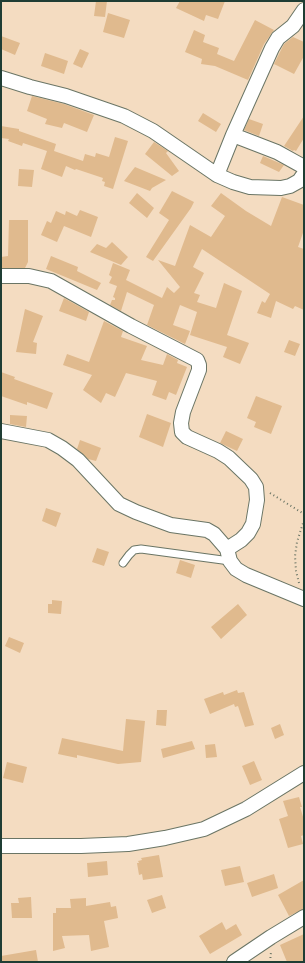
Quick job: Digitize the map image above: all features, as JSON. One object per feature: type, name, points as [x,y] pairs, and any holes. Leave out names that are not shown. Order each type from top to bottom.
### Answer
[{"type":"street","points":[[217,175],[233,135],[275,43],[278,38],[293,26],[304,10]]},
{"type":"street","points":[[1,78],[66,96],[124,116],[153,131],[217,175],[233,182],[250,187],[281,188],[290,186],[299,181],[304,174]]},
{"type":"street","points":[[233,135],[277,152],[304,167]]},
{"type":"street","points":[[1,276],[29,276],[51,280],[131,326],[194,358],[199,364],[199,370],[180,423],[182,432],[187,438],[218,451],[229,458],[251,479],[256,487],[257,500],[253,524],[248,533],[228,555]]},
{"type":"street","points":[[1,431],[48,440],[62,448],[87,470],[106,492],[119,504],[171,525],[207,530],[214,534],[236,569],[246,575],[304,599]]},
{"type":"street","points":[[1,846],[81,846],[128,844],[165,838],[204,829],[246,808],[304,773]]},
{"type":"street","points":[[234,962],[304,917]]},
{"type":"lane","points":[[123,563],[134,550],[141,549],[228,555]]},
{"type":"path","points":[[256,487],[268,492],[304,514]]},
{"type":"path","points":[[304,520],[297,542],[295,556],[296,571],[304,599]]},
{"type":"building","points":[[96,1],[107,1],[105,17],[94,16]]},
{"type":"building","points":[[180,1],[225,1],[218,19],[206,15],[204,21],[176,8]]},
{"type":"building","points":[[108,13],[130,20],[124,38],[103,32]]},
{"type":"building","points":[[255,20],[274,30],[264,44],[248,80],[215,66],[201,64],[202,59],[185,52],[194,30],[205,35],[203,42],[219,48],[217,54],[234,61]]},
{"type":"building","points":[[1,36],[20,43],[15,55],[1,49]]},
{"type":"building","points":[[293,37],[304,42],[304,56],[294,74],[274,64],[284,44]]},
{"type":"building","points":[[80,49],[89,53],[82,68],[73,64]]},
{"type":"building","points":[[45,53],[68,61],[64,74],[41,66]]},
{"type":"building","points":[[32,96],[64,104],[94,115],[87,132],[64,123],[62,128],[45,124],[47,119],[27,111]]},
{"type":"building","points":[[203,113],[221,124],[216,132],[198,121]]},
{"type":"building","points":[[304,116],[304,138],[296,151],[293,151],[284,146]]},
{"type":"building","points":[[249,119],[263,124],[259,136],[244,130]]},
{"type":"building","points":[[1,126],[19,129],[19,131],[56,144],[54,151],[83,161],[85,154],[95,157],[96,153],[109,157],[115,137],[128,141],[113,189],[104,186],[105,182],[102,181],[103,178],[66,166],[62,177],[41,169],[47,151],[23,143],[22,146],[8,141],[9,139],[1,138]]},
{"type":"building","points":[[154,142],[168,151],[166,153],[179,171],[172,176],[145,154]]},
{"type":"building","points":[[263,156],[284,165],[279,172],[260,163]]},
{"type":"building","points":[[135,167],[166,180],[152,188],[150,191],[124,181]]},
{"type":"building","points":[[19,169],[34,170],[32,187],[18,186]]},
{"type":"building","points":[[172,191],[194,202],[153,261],[146,257],[169,220],[159,213]]},
{"type":"building","points":[[137,193],[154,208],[147,218],[129,203]]},
{"type":"building","points":[[221,193],[246,211],[271,226],[282,197],[304,205],[304,230],[298,247],[304,249],[304,310],[295,306],[293,309],[276,301],[271,318],[257,313],[262,301],[265,303],[270,294],[202,249],[193,267],[204,273],[194,293],[200,295],[197,302],[216,308],[224,283],[242,291],[227,335],[249,343],[240,364],[223,357],[227,347],[190,335],[197,312],[180,305],[173,325],[190,331],[185,344],[147,325],[154,305],[127,292],[121,311],[110,305],[112,300],[115,300],[113,297],[117,286],[109,283],[112,277],[109,275],[113,263],[130,270],[126,280],[162,298],[167,287],[174,293],[180,287],[158,260],[175,266],[190,225],[211,237],[225,216],[211,206]]},
{"type":"building","points":[[80,210],[98,217],[91,237],[64,226],[57,242],[41,235],[47,221],[51,223],[56,211],[65,215],[66,211],[77,216]]},
{"type":"building","points":[[9,220],[28,220],[28,262],[25,268],[1,268],[1,257],[8,256]]},
{"type":"building","points":[[112,242],[128,257],[121,265],[90,252],[97,244],[106,248]]},
{"type":"building","points":[[51,256],[78,267],[77,271],[101,283],[97,290],[46,269]]},
{"type":"building","points":[[64,298],[89,312],[86,321],[59,311]]},
{"type":"building","points":[[25,309],[43,316],[33,342],[37,343],[36,354],[16,352]]},
{"type":"building","points":[[104,321],[123,331],[121,337],[147,346],[141,360],[163,365],[167,354],[178,360],[177,363],[187,367],[176,395],[169,392],[166,400],[152,395],[157,381],[126,373],[115,397],[106,393],[101,403],[83,390],[92,375],[63,365],[67,354],[89,362]]},
{"type":"building","points":[[289,340],[300,344],[295,356],[284,352]]},
{"type":"building","points":[[1,372],[15,377],[14,379],[53,393],[47,409],[27,402],[27,405],[1,396]]},
{"type":"building","points":[[256,396],[282,406],[271,434],[254,427],[256,422],[247,418]]},
{"type":"building","points":[[147,414],[171,423],[163,447],[139,437]]},
{"type":"building","points":[[10,415],[27,416],[26,427],[10,424]]},
{"type":"building","points":[[226,431],[243,439],[237,451],[220,443]]},
{"type":"building","points":[[80,440],[101,448],[96,461],[88,459],[77,449]]},
{"type":"building","points":[[46,508],[61,513],[56,527],[42,521]]},
{"type":"building","points":[[97,548],[109,552],[104,566],[92,562]]},
{"type":"building","points":[[180,560],[195,565],[191,578],[176,573]]},
{"type":"building","points":[[52,600],[62,601],[61,614],[48,613],[48,604],[52,604]]},
{"type":"building","points":[[238,604],[247,615],[221,639],[211,627]]},
{"type":"building","points":[[9,637],[24,643],[20,653],[5,646]]},
{"type":"building","points":[[237,690],[238,693],[244,692],[254,725],[245,727],[238,706],[235,707],[234,704],[210,714],[204,699],[223,692],[224,695]]},
{"type":"building","points":[[157,710],[167,710],[166,726],[156,725]]},
{"type":"building","points":[[126,719],[145,721],[141,762],[118,764],[77,755],[77,758],[58,754],[62,738],[123,751]]},
{"type":"building","points":[[280,724],[284,735],[275,739],[271,728]]},
{"type":"building","points":[[192,741],[195,749],[163,758],[161,749]]},
{"type":"building","points":[[215,744],[217,757],[206,758],[205,745]]},
{"type":"building","points":[[254,761],[262,780],[250,785],[242,766]]},
{"type":"building","points":[[7,762],[27,767],[23,783],[3,778]]},
{"type":"building","points":[[299,797],[304,820],[304,835],[301,836],[303,844],[288,848],[279,819],[288,816],[283,801]]},
{"type":"building","points":[[159,855],[163,877],[143,880],[142,874],[139,875],[138,861],[142,860],[141,858]]},
{"type":"building","points":[[107,861],[108,875],[88,877],[87,863]]},
{"type":"building","points":[[240,866],[244,882],[225,886],[221,870]]},
{"type":"building","points":[[274,874],[278,888],[252,897],[247,883]]},
{"type":"building","points":[[304,880],[304,909],[289,916],[278,895]]},
{"type":"building","points":[[162,895],[166,908],[152,913],[147,900]]},
{"type":"building","points":[[31,897],[32,918],[12,918],[11,903],[19,903],[18,898]]},
{"type":"building","points":[[86,898],[86,906],[110,902],[111,907],[116,906],[118,918],[104,921],[109,947],[91,951],[89,935],[62,936],[65,948],[53,951],[53,913],[56,913],[56,908],[71,908],[70,899]]},
{"type":"building","points":[[222,922],[226,930],[236,924],[242,935],[210,954],[199,936]]},
{"type":"building","points":[[304,934],[304,962],[287,962],[280,945]]},
{"type":"building","points":[[36,950],[38,962],[1,962],[1,956]]}]
